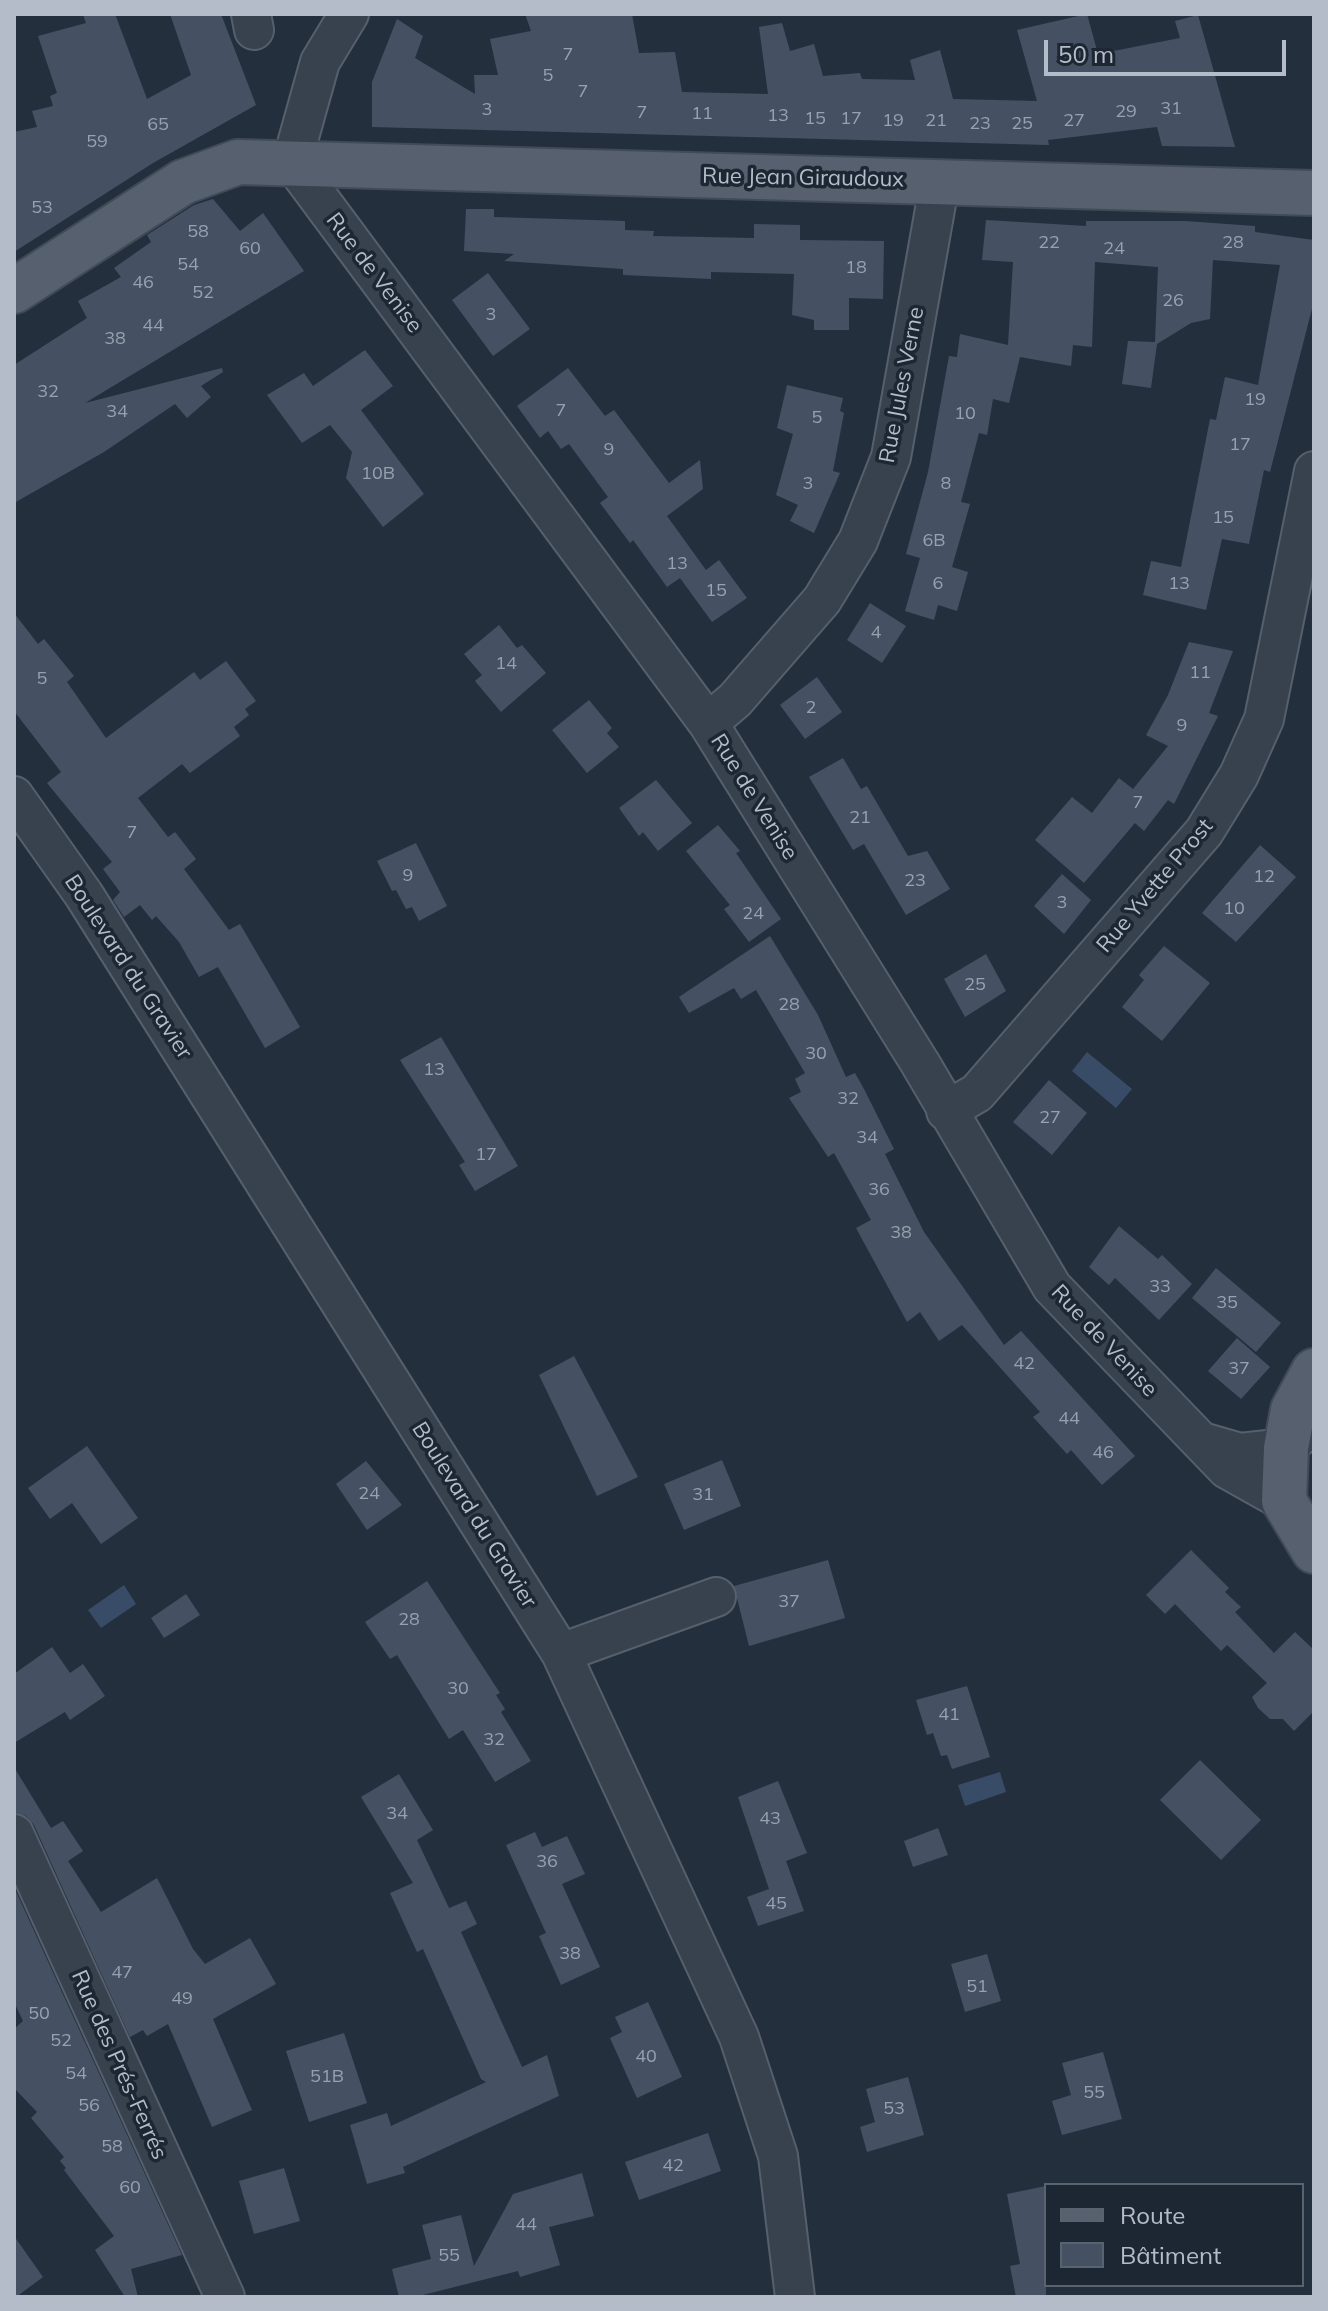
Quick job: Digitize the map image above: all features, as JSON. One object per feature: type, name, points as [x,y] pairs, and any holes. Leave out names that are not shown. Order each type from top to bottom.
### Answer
[{"type":"main road","name":"Rue Jean Giraudoux","points":[[14,291],[183,182],[238,162],[1314,193]]},
{"type":"main road","points":[[1302,1463],[1293,1410],[1314,1371]]},
{"type":"main road","name":"Rue de Venise","points":[[1302,1463],[1314,1551]]},
{"type":"street","points":[[292,162],[320,62],[337,18]]},
{"type":"street","name":"Rue de Venise","points":[[292,162],[708,723],[920,1063],[1052,1287],[1227,1469],[1302,1463]]},
{"type":"street","name":"Rue Jules Verne","points":[[708,723],[735,700],[822,600],[858,541],[891,457],[940,181]]},
{"type":"street","name":"Rue Yvette Prost","points":[[946,1111],[977,1093],[998,1069],[1204,832],[1239,775],[1264,719],[1314,471]]},
{"type":"street","name":"Boulevard du Gravier","points":[[14,796],[84,895],[561,1653],[739,2037],[778,2156],[795,2297]]},
{"type":"street","points":[[1199,1441],[1240,1453],[1302,1463]]},
{"type":"street","points":[[561,1653],[716,1597]]},
{"type":"street","name":"Rue des Prés-Ferrés","points":[[14,1834],[216,2290]]},
{"type":"water","points":[[1087,1052],[1132,1089],[1116,1108],[1072,1071]]},
{"type":"water","points":[[124,1585],[136,1604],[101,1628],[88,1610]]},
{"type":"water","points":[[1000,1772],[1006,1792],[965,1806],[958,1785]]},
{"type":"building","points":[[83,14],[115,14],[147,99],[191,75],[170,14],[221,14],[256,105],[153,163],[14,252],[14,132],[37,127],[32,111],[53,106],[50,96],[57,93],[38,36],[86,23]]},
{"type":"building","points":[[525,14],[632,14],[639,53],[675,52],[682,92],[768,94],[759,27],[782,23],[790,51],[814,44],[823,76],[860,73],[862,79],[915,80],[910,60],[940,50],[953,99],[1037,101],[1017,30],[1087,14],[1098,54],[1180,38],[1175,21],[1198,15],[1235,147],[1162,146],[1157,127],[1048,140],[1049,145],[372,127],[372,82],[397,19],[423,36],[415,58],[475,94],[474,75],[498,75],[490,39],[531,31]]},
{"type":"building","points":[[213,199],[240,231],[263,213],[304,271],[85,403],[222,368],[223,372],[201,386],[211,397],[187,418],[175,404],[104,452],[14,503],[14,365],[87,318],[78,301],[121,277],[114,268],[151,242],[147,235],[194,205]]},
{"type":"building","points":[[466,209],[494,209],[494,217],[625,221],[625,230],[654,231],[653,236],[754,238],[754,224],[800,225],[800,240],[884,241],[883,299],[849,298],[849,330],[814,330],[814,320],[792,315],[794,274],[711,272],[711,279],[623,275],[623,269],[504,261],[514,254],[464,251]]},
{"type":"building","points":[[986,220],[1086,226],[1086,221],[1185,221],[1255,226],[1255,232],[1314,240],[1314,301],[1270,472],[1264,470],[1249,544],[1222,539],[1206,610],[1143,595],[1151,561],[1181,567],[1210,419],[1216,420],[1225,377],[1258,385],[1280,265],[1213,260],[1210,319],[1191,323],[1157,344],[1151,388],[1122,384],[1128,341],[1155,342],[1158,267],[1095,262],[1092,347],[1073,345],[1071,366],[1020,357],[1009,403],[993,399],[987,435],[979,433],[961,502],[970,504],[952,567],[968,572],[957,611],[938,605],[934,620],[905,611],[920,558],[906,554],[928,472],[949,356],[957,357],[960,334],[1008,345],[1013,262],[982,260]]},
{"type":"building","points":[[488,273],[530,329],[493,356],[452,300]]},
{"type":"building","points":[[365,350],[393,386],[361,410],[424,494],[383,527],[346,478],[352,452],[330,425],[302,443],[267,395],[304,373],[313,386]]},
{"type":"building","points":[[568,368],[605,416],[614,410],[669,483],[700,460],[703,489],[667,516],[706,570],[719,560],[747,598],[712,622],[680,578],[667,587],[633,540],[630,543],[600,503],[608,497],[569,444],[561,449],[548,431],[540,438],[517,406]]},
{"type":"building","points":[[787,385],[843,398],[840,411],[844,413],[833,471],[840,473],[814,533],[790,521],[798,505],[776,495],[793,434],[777,428]]},
{"type":"building","points":[[870,603],[906,626],[882,663],[847,640]]},
{"type":"building","points":[[14,613],[38,644],[44,639],[74,676],[67,682],[106,738],[194,672],[200,680],[226,661],[256,701],[245,709],[249,715],[234,727],[240,736],[190,773],[182,764],[138,798],[168,837],[175,832],[196,859],[184,869],[229,930],[240,924],[300,1027],[265,1048],[218,967],[199,977],[179,942],[156,916],[152,920],[140,905],[124,917],[113,900],[120,892],[103,869],[112,862],[47,783],[61,772],[14,711]]},
{"type":"building","points":[[499,625],[517,648],[522,645],[546,673],[501,712],[475,681],[482,675],[464,654]]},
{"type":"building","points":[[1189,642],[1233,651],[1209,713],[1218,716],[1174,804],[1168,800],[1144,831],[1135,823],[1084,883],[1035,840],[1072,797],[1092,813],[1119,778],[1133,789],[1168,746],[1146,735],[1168,695]]},
{"type":"building","points":[[817,677],[842,712],[805,739],[780,705]]},
{"type":"building","points":[[589,700],[612,728],[607,733],[619,747],[587,773],[552,730]]},
{"type":"building","points":[[843,758],[861,789],[867,786],[908,856],[927,851],[950,889],[906,915],[864,844],[853,850],[809,777]]},
{"type":"building","points":[[656,780],[692,823],[658,851],[643,832],[639,836],[619,808]]},
{"type":"building","points":[[718,825],[740,851],[736,853],[781,919],[749,942],[724,909],[730,905],[686,851]]},
{"type":"building","points":[[416,843],[447,906],[419,921],[412,907],[406,909],[396,890],[392,891],[377,861]]},
{"type":"building","points":[[1260,845],[1296,877],[1236,942],[1202,913]]},
{"type":"building","points":[[1062,874],[1091,900],[1064,934],[1034,906]]},
{"type":"building","points":[[770,936],[818,1015],[846,1077],[855,1073],[864,1089],[894,1149],[885,1154],[924,1232],[1004,1345],[1021,1331],[1135,1456],[1102,1485],[1071,1450],[1067,1454],[1033,1417],[1040,1412],[962,1325],[939,1341],[920,1312],[907,1322],[856,1228],[871,1220],[834,1153],[828,1157],[789,1098],[801,1092],[795,1079],[805,1073],[756,990],[741,999],[734,988],[689,1013],[679,997]]},
{"type":"building","points":[[1164,946],[1210,983],[1162,1041],[1122,1007],[1144,980],[1139,975]]},
{"type":"building","points":[[986,954],[1006,991],[965,1017],[944,979]]},
{"type":"building","points":[[441,1037],[518,1166],[475,1191],[459,1165],[465,1162],[400,1060]]},
{"type":"building","points":[[1049,1080],[1087,1113],[1052,1155],[1013,1122]]},
{"type":"building","points":[[1119,1226],[1158,1259],[1162,1255],[1192,1284],[1159,1320],[1115,1278],[1109,1285],[1089,1267]]},
{"type":"building","points":[[1216,1268],[1281,1323],[1256,1352],[1192,1298]]},
{"type":"building","points":[[1237,1338],[1270,1367],[1241,1399],[1208,1371]]},
{"type":"building","points":[[574,1356],[638,1477],[597,1496],[539,1375]]},
{"type":"building","points":[[87,1446],[138,1518],[101,1544],[72,1503],[50,1519],[28,1488]]},
{"type":"building","points":[[722,1460],[741,1506],[684,1530],[664,1484]]},
{"type":"building","points":[[366,1461],[402,1505],[367,1530],[336,1484]]},
{"type":"building","points":[[1191,1550],[1229,1588],[1225,1592],[1241,1607],[1235,1612],[1274,1653],[1295,1632],[1314,1650],[1314,1711],[1294,1731],[1283,1719],[1270,1719],[1258,1708],[1252,1697],[1267,1683],[1227,1645],[1221,1651],[1175,1604],[1165,1614],[1146,1595]]},
{"type":"building","points":[[828,1560],[845,1618],[749,1646],[734,1586]]},
{"type":"building","points":[[427,1581],[500,1693],[496,1695],[505,1709],[501,1712],[531,1761],[495,1782],[463,1730],[449,1739],[397,1655],[390,1659],[365,1622]]},
{"type":"building","points":[[186,1594],[200,1615],[164,1638],[151,1618]]},
{"type":"building","points":[[52,1647],[70,1673],[83,1664],[105,1696],[70,1720],[65,1712],[14,1743],[14,1674]]},
{"type":"building","points":[[967,1686],[990,1757],[952,1769],[947,1755],[941,1756],[933,1733],[927,1735],[916,1700]]},
{"type":"building","points":[[1200,1760],[1261,1820],[1221,1860],[1160,1800]]},
{"type":"building","points":[[14,1767],[51,1828],[63,1821],[83,1851],[68,1861],[101,1912],[157,1878],[193,1949],[205,1964],[250,1938],[276,1984],[213,2019],[252,2110],[212,2127],[168,2024],[147,2036],[143,2030],[130,2037],[34,1825],[26,1816],[14,1812]]},
{"type":"building","points":[[399,1774],[433,1830],[417,1840],[449,1908],[466,1901],[477,1924],[461,1932],[522,2067],[547,2055],[559,2096],[403,2167],[405,2173],[367,2184],[350,2125],[387,2113],[391,2126],[486,2082],[481,2079],[423,1949],[417,1952],[390,1893],[413,1883],[361,1797]]},
{"type":"building","points":[[778,1781],[807,1853],[786,1861],[804,1911],[758,1926],[747,1897],[769,1889],[738,1797]]},
{"type":"building","points":[[938,1828],[948,1855],[913,1867],[904,1841]]},
{"type":"building","points":[[535,1832],[542,1847],[567,1836],[585,1874],[562,1884],[600,1967],[561,1985],[539,1936],[546,1933],[506,1845]]},
{"type":"building","points":[[14,1887],[182,2255],[131,2269],[138,2297],[125,2297],[95,2250],[114,2236],[64,2170],[66,2168],[60,2161],[64,2157],[31,2118],[37,2112],[14,2088],[14,2029],[23,2021],[14,2002]]},
{"type":"building","points":[[987,1954],[1001,2001],[965,2012],[951,1964]]},
{"type":"building","points":[[648,2002],[682,2077],[637,2098],[610,2038],[622,2032],[615,2017]]},
{"type":"building","points":[[344,2033],[367,2103],[309,2122],[286,2051]]},
{"type":"building","points":[[1103,2052],[1122,2119],[1062,2135],[1052,2101],[1071,2095],[1062,2063]]},
{"type":"building","points":[[908,2077],[924,2135],[867,2152],[860,2127],[875,2122],[866,2089]]},
{"type":"building","points":[[708,2133],[721,2171],[639,2200],[625,2162]]},
{"type":"building","points":[[284,2168],[300,2221],[254,2234],[239,2181]]},
{"type":"building","points":[[582,2173],[594,2216],[549,2227],[560,2265],[520,2277],[518,2271],[415,2297],[399,2297],[392,2269],[431,2259],[422,2225],[461,2215],[474,2266],[513,2194]]},
{"type":"building","points":[[1044,2186],[1046,2297],[1016,2297],[1010,2266],[1020,2264],[1007,2194]]},
{"type":"building","points":[[14,2236],[43,2277],[16,2297],[14,2297]]}]
